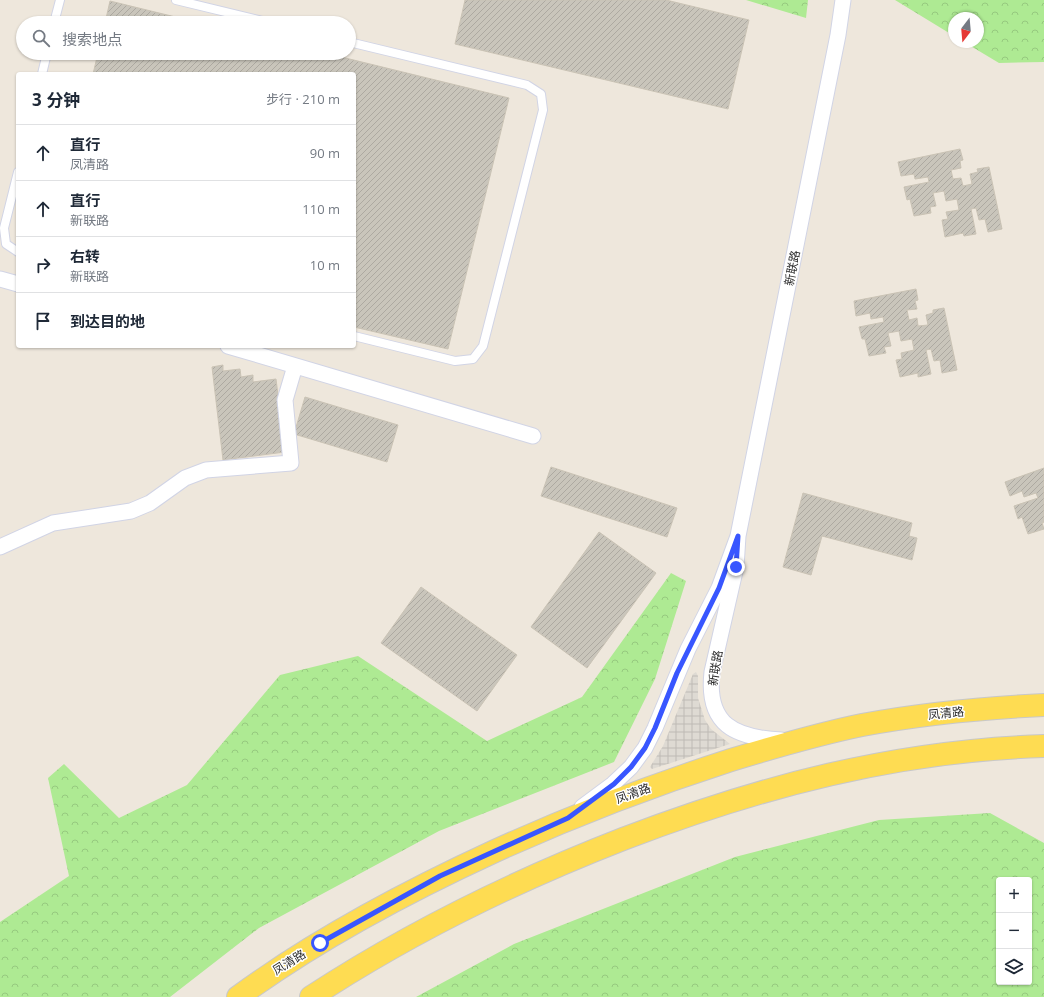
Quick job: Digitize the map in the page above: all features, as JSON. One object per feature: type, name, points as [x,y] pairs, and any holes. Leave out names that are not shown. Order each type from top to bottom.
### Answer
[{"type":"main road","name":"凤清路","points":[[238,997],[262,979],[380,909],[440,876],[568,818],[682,776],[795,741],[856,726],[897,719],[968,711],[1044,706]]},
{"type":"main road","points":[[311,997],[367,962],[478,902],[586,853],[711,806],[768,789],[838,771],[905,758],[1044,746]]},
{"type":"street","name":"新联路","points":[[795,741],[765,740],[745,736],[730,727],[718,716],[712,703],[710,687],[712,672],[736,567],[738,536],[838,35],[843,0]]},
{"type":"street","points":[[0,279],[16,283]]},
{"type":"street","points":[[235,348],[533,436]]},
{"type":"street","points":[[0,547],[53,523],[131,511],[150,503],[185,478],[206,470],[291,463],[286,400],[295,366]]},
{"type":"street","name":"新联路","points":[[568,818],[614,784],[631,767],[645,748],[655,728],[688,649],[719,588],[738,536]]},
{"type":"lane","points":[[56,16],[60,0]]},
{"type":"lane","points":[[176,0],[242,16]]},
{"type":"lane","points":[[356,44],[527,85],[541,94],[543,110],[482,346],[473,359],[455,361],[356,336]]},
{"type":"lane","points":[[42,72],[45,60]]},
{"type":"lane","points":[[16,180],[4,228],[6,244],[16,251]]},
{"type":"green space","points":[[746,0],[808,0],[806,18]]},
{"type":"green space","points":[[895,0],[1044,0],[1044,62],[999,63],[974,48],[984,48],[984,12],[948,12],[948,32]]},
{"type":"green space","points":[[671,573],[686,581],[655,679],[614,762],[439,831],[259,928],[170,997],[0,997],[0,922],[69,876],[48,778],[64,764],[119,818],[187,785],[280,675],[358,656],[487,741],[582,697]]},
{"type":"green space","points":[[990,813],[1044,843],[1044,997],[416,997],[514,944],[735,857],[879,820]]},
{"type":"shaded area","points":[[696,672],[698,676],[698,698],[705,720],[711,729],[730,744],[652,769],[650,767],[663,746],[693,674]]},
{"type":"building","points":[[465,0],[666,0],[749,20],[728,109],[455,44]]},
{"type":"building","points":[[110,1],[171,16],[107,16]]},
{"type":"building","points":[[96,60],[354,60],[509,98],[448,349],[356,327],[356,72],[93,72]]},
{"type":"building","points":[[960,149],[963,160],[960,161],[961,168],[951,170],[953,179],[961,178],[963,186],[972,184],[970,174],[978,172],[977,169],[989,167],[1002,229],[988,232],[985,219],[979,220],[976,208],[971,209],[976,234],[964,236],[963,233],[945,237],[942,220],[948,219],[946,212],[959,210],[957,199],[946,201],[944,191],[933,193],[936,206],[930,207],[931,213],[914,216],[910,199],[907,200],[904,187],[929,182],[928,177],[915,179],[914,174],[901,176],[898,162]]},
{"type":"building","points":[[916,289],[918,300],[915,301],[917,309],[907,310],[909,320],[917,318],[918,326],[928,325],[926,315],[933,313],[933,310],[944,308],[957,370],[942,373],[940,360],[934,361],[931,349],[926,350],[931,374],[918,377],[918,373],[900,377],[896,360],[902,359],[901,353],[914,350],[912,339],[901,341],[899,331],[888,333],[891,346],[884,347],[886,353],[869,356],[865,339],[862,339],[859,327],[884,322],[883,317],[871,319],[870,313],[856,316],[854,301]]},
{"type":"building","points":[[223,365],[223,371],[240,369],[241,377],[253,375],[253,382],[276,379],[285,452],[223,460],[212,367]]},
{"type":"building","points":[[305,397],[398,425],[387,462],[294,434]]},
{"type":"building","points":[[551,467],[677,508],[667,537],[541,496]]},
{"type":"building","points":[[1044,468],[1044,522],[1042,523],[1044,529],[1028,534],[1022,517],[1018,519],[1014,506],[1038,498],[1036,493],[1024,497],[1022,491],[1010,496],[1005,482]]},
{"type":"building","points":[[803,493],[912,523],[909,536],[917,538],[912,560],[822,536],[811,575],[783,567]]},
{"type":"building","points":[[599,532],[656,573],[587,668],[531,627]]},
{"type":"building","points":[[421,587],[517,655],[477,711],[381,643]]},
{"type":"route","points":[[320,943],[440,876],[568,818],[614,784],[631,767],[645,748],[655,728],[688,649],[719,588],[726,565],[738,536],[736,567]]}]
